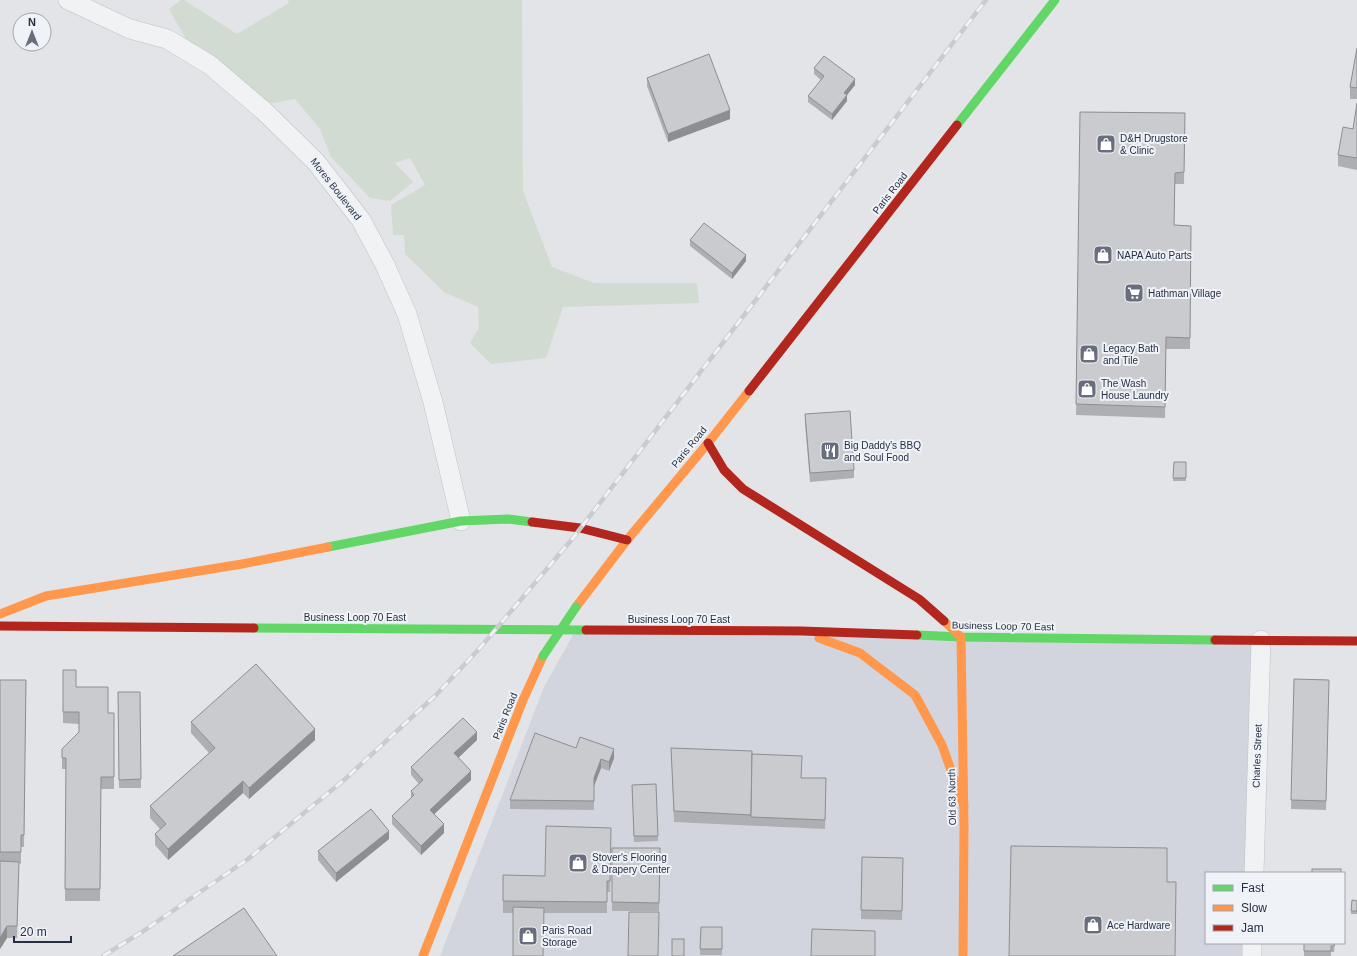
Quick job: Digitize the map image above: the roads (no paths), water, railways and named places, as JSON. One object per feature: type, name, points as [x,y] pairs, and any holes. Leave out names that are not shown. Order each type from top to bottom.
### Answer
[{"type":"main road","name":"Paris Road","points":[[423,956],[523,700],[543,656],[576,607],[627,540],[708,443],[1055,0]]},
{"type":"main road","points":[[708,443],[724,470],[743,489],[919,599],[961,637]]},
{"type":"main road","points":[[0,614],[46,596],[242,564],[461,521],[508,519],[573,527],[627,540]]},
{"type":"main road","name":"Business Loop 70 East","points":[[0,626],[801,631],[961,637],[1357,641]]},
{"type":"main road","points":[[801,631],[860,653],[915,695],[942,745],[964,806]]},
{"type":"main road","name":"Old 63 North","points":[[961,637],[964,806],[963,956]]},
{"type":"street","name":"Mores Boulevard","points":[[68,0],[130,29],[167,39],[210,65],[264,111],[316,162],[361,220],[385,265],[407,314],[432,402],[461,521]]},
{"type":"street","name":"Charles Street","points":[[1254,872],[1261,640]]},
{"type":"street","points":[[1252,944],[1252,956]]},
{"type":"railway","points":[[103,956],[142,932],[248,859],[344,780],[436,695],[479,649],[573,538],[986,0]]},
{"type":"place","name":"D&H Drugstore & Clinic","points":[[1106,144]]},
{"type":"place","name":"NAPA Auto Parts","points":[[1103,255]]},
{"type":"place","name":"Hathman Village","points":[[1134,293]]},
{"type":"place","name":"Legacy Bath and Tile","points":[[1089,354]]},
{"type":"place","name":"The Wash House Laundry","points":[[1087,389]]},
{"type":"place","name":"Big Daddy's BBQ and Soul Food","points":[[830,451]]},
{"type":"place","name":"Stover's Flooring & Drapery Center","points":[[578,863]]},
{"type":"place","name":"Ace Hardware","points":[[1093,925]]},
{"type":"place","name":"Paris Road Storage","points":[[528,936]]}]
